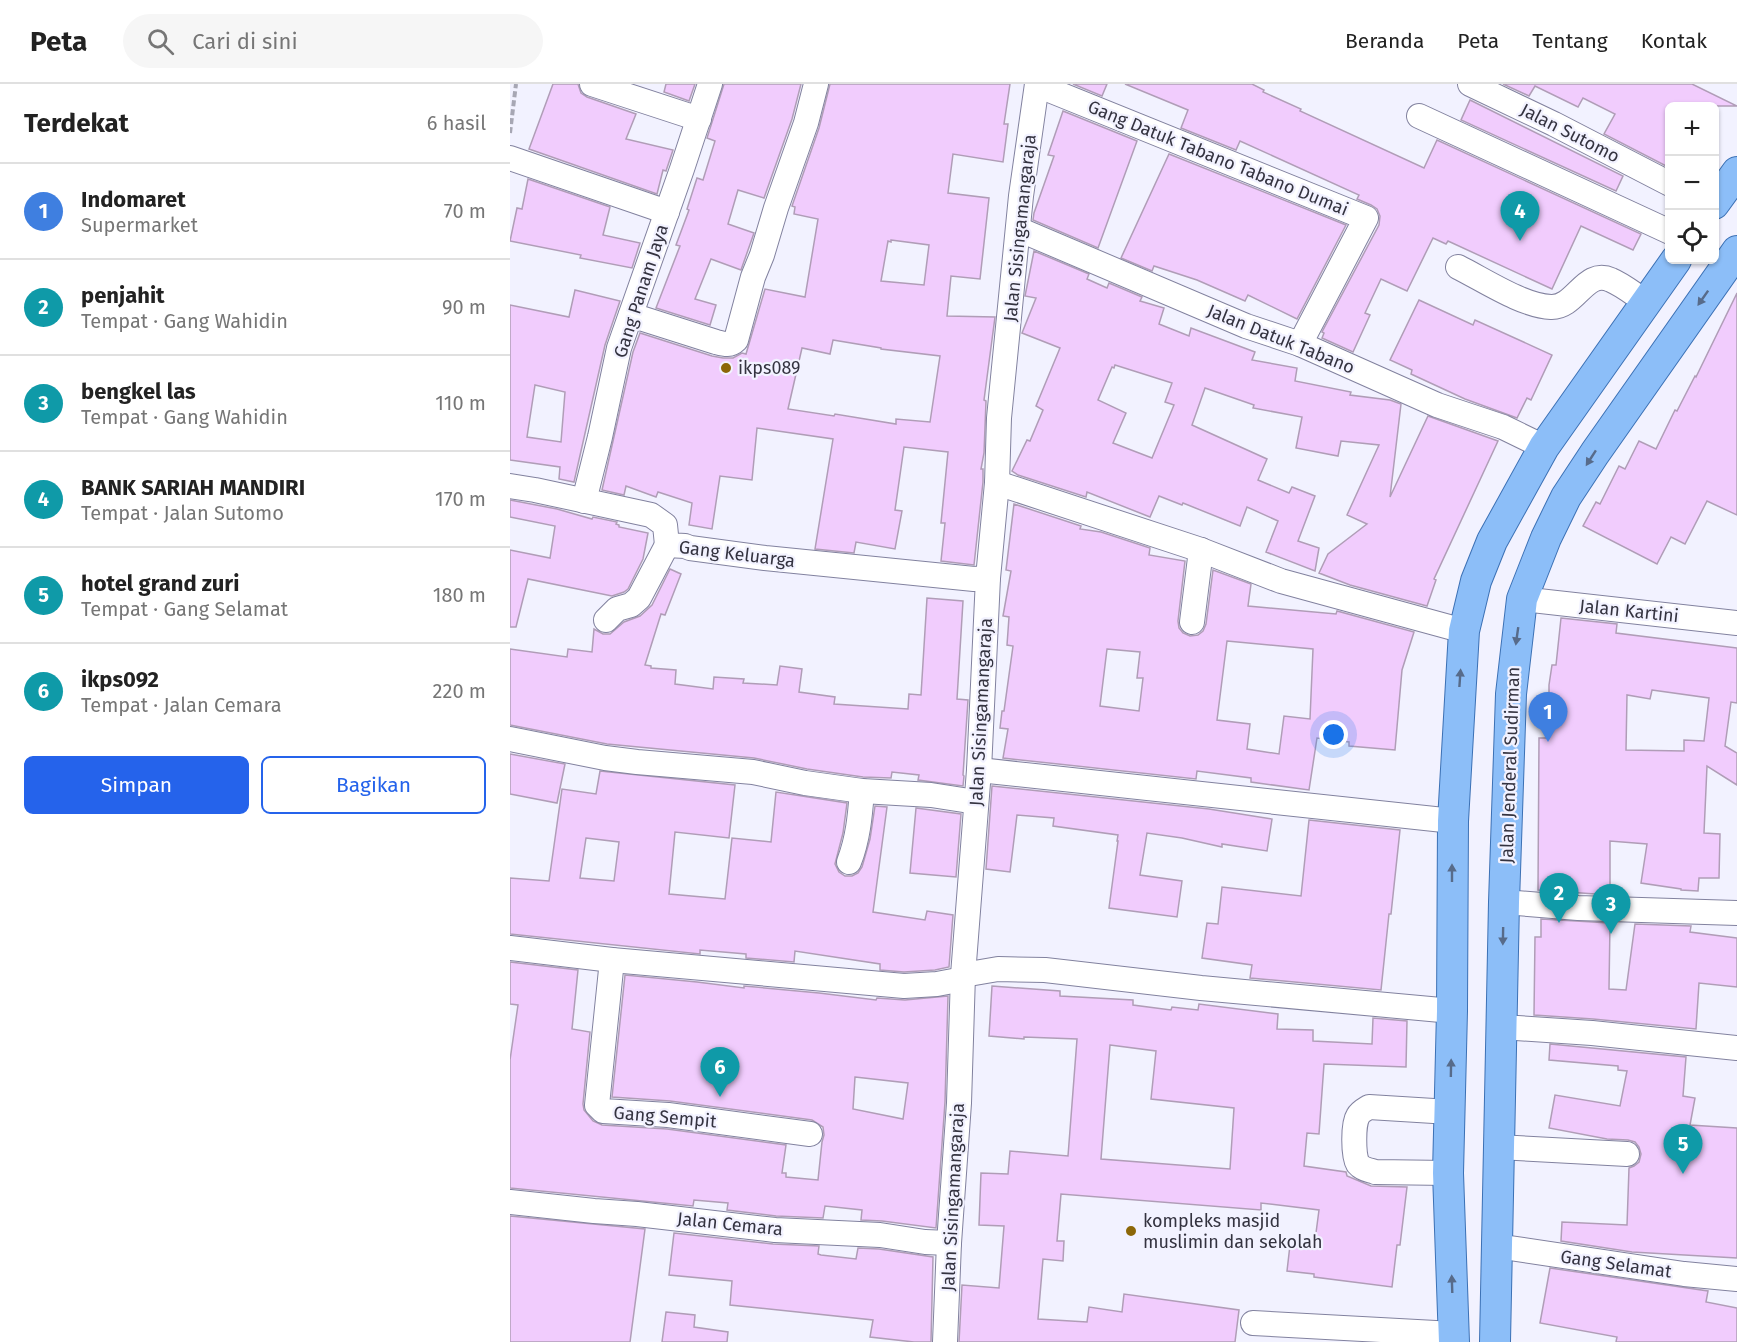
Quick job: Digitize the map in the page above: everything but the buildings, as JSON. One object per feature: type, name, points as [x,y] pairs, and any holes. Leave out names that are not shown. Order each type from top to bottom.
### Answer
[{"type":"main road","points":[[1719,197],[1737,172]]},
{"type":"main road","name":"Jalan Jenderal Sudirman","points":[[1495,1342],[1504,902],[1511,694],[1522,599],[1546,538],[1566,498],[1594,453],[1737,250]]},
{"type":"main road","points":[[1454,1338],[1448,1173],[1453,821],[1464,631],[1476,581],[1492,541],[1544,447],[1673,264]]},
{"type":"street","points":[[592,84],[699,119]]},
{"type":"street","name":"Gang Panam Jaya","points":[[584,501],[619,348],[710,84]]},
{"type":"street","points":[[631,315],[716,342],[728,344],[736,340],[753,277],[806,123],[816,84]]},
{"type":"street","name":"Jalan Sisingamangaraja","points":[[945,1342],[963,975],[979,770],[988,578],[997,483],[999,418],[1018,230],[1037,84]]},
{"type":"street","name":"Gang Datuk Tabano Tabano Dumai","points":[[1037,84],[1366,218],[1300,344]]},
{"type":"street","name":"Jalan Sutomo","points":[[1470,84],[1665,181]]},
{"type":"street","points":[[1419,116],[1665,230]]},
{"type":"street","points":[[510,158],[667,212]]},
{"type":"street","name":"Jalan Datuk Tabano","points":[[1018,230],[1246,326],[1300,344],[1437,405],[1503,427],[1544,447]]},
{"type":"street","points":[[1458,267],[1529,303],[1554,307],[1567,303],[1586,284],[1597,278],[1609,279],[1646,302]]},
{"type":"street","points":[[997,483],[1201,550],[1281,581],[1464,631]]},
{"type":"street","name":"Gang Keluarga","points":[[510,486],[651,515],[665,525],[667,545],[765,558],[974,579],[988,578]]},
{"type":"street","points":[[606,620],[618,609],[631,605],[639,598],[667,545]]},
{"type":"street","points":[[1192,622],[1201,550]]},
{"type":"street","name":"Jalan Kartini","points":[[1522,599],[1737,623]]},
{"type":"street","points":[[510,739],[605,758],[753,772],[805,783],[862,791],[931,795],[976,802]]},
{"type":"street","points":[[979,770],[1453,821]]},
{"type":"street","points":[[849,862],[855,848],[859,827],[862,791]]},
{"type":"street","points":[[1504,902],[1578,908],[1737,913]]},
{"type":"street","points":[[510,948],[612,960],[904,986],[937,984],[958,980],[963,975],[998,969],[1045,970],[1201,988],[1452,1011]]},
{"type":"street","name":"Gang Sempit","points":[[612,960],[597,1105],[600,1110],[668,1115],[810,1134]]},
{"type":"street","points":[[1502,1027],[1592,1033],[1737,1048]]},
{"type":"street","points":[[1448,1173],[1375,1172],[1365,1169],[1358,1163],[1355,1128],[1359,1113],[1369,1107],[1450,1112]]},
{"type":"street","points":[[1498,1147],[1627,1154]]},
{"type":"street","name":"Jalan Cemara","points":[[510,1202],[775,1230],[880,1235],[949,1243]]},
{"type":"street","name":"Gang Selamat","points":[[1496,1246],[1684,1274],[1737,1279]]},
{"type":"street","points":[[1253,1323],[1454,1338]]},
{"type":"path","points":[[510,133],[516,84]]},
{"type":"place","name":"BANK SARIAH MANDIRI","points":[[1520,241]]},
{"type":"place","name":"ikps089","points":[[726,368]]},
{"type":"place","name":"Indomaret","points":[[1548,742]]},
{"type":"place","name":"penjahit","points":[[1559,923]]},
{"type":"place","name":"bengkel las","points":[[1611,934]]},
{"type":"place","name":"ikps092","points":[[720,1097]]},
{"type":"place","name":"hotel grand zuri","points":[[1683,1174]]},
{"type":"place","name":"kompleks masjid muslimin dan sekolah","points":[[1131,1231]]}]
